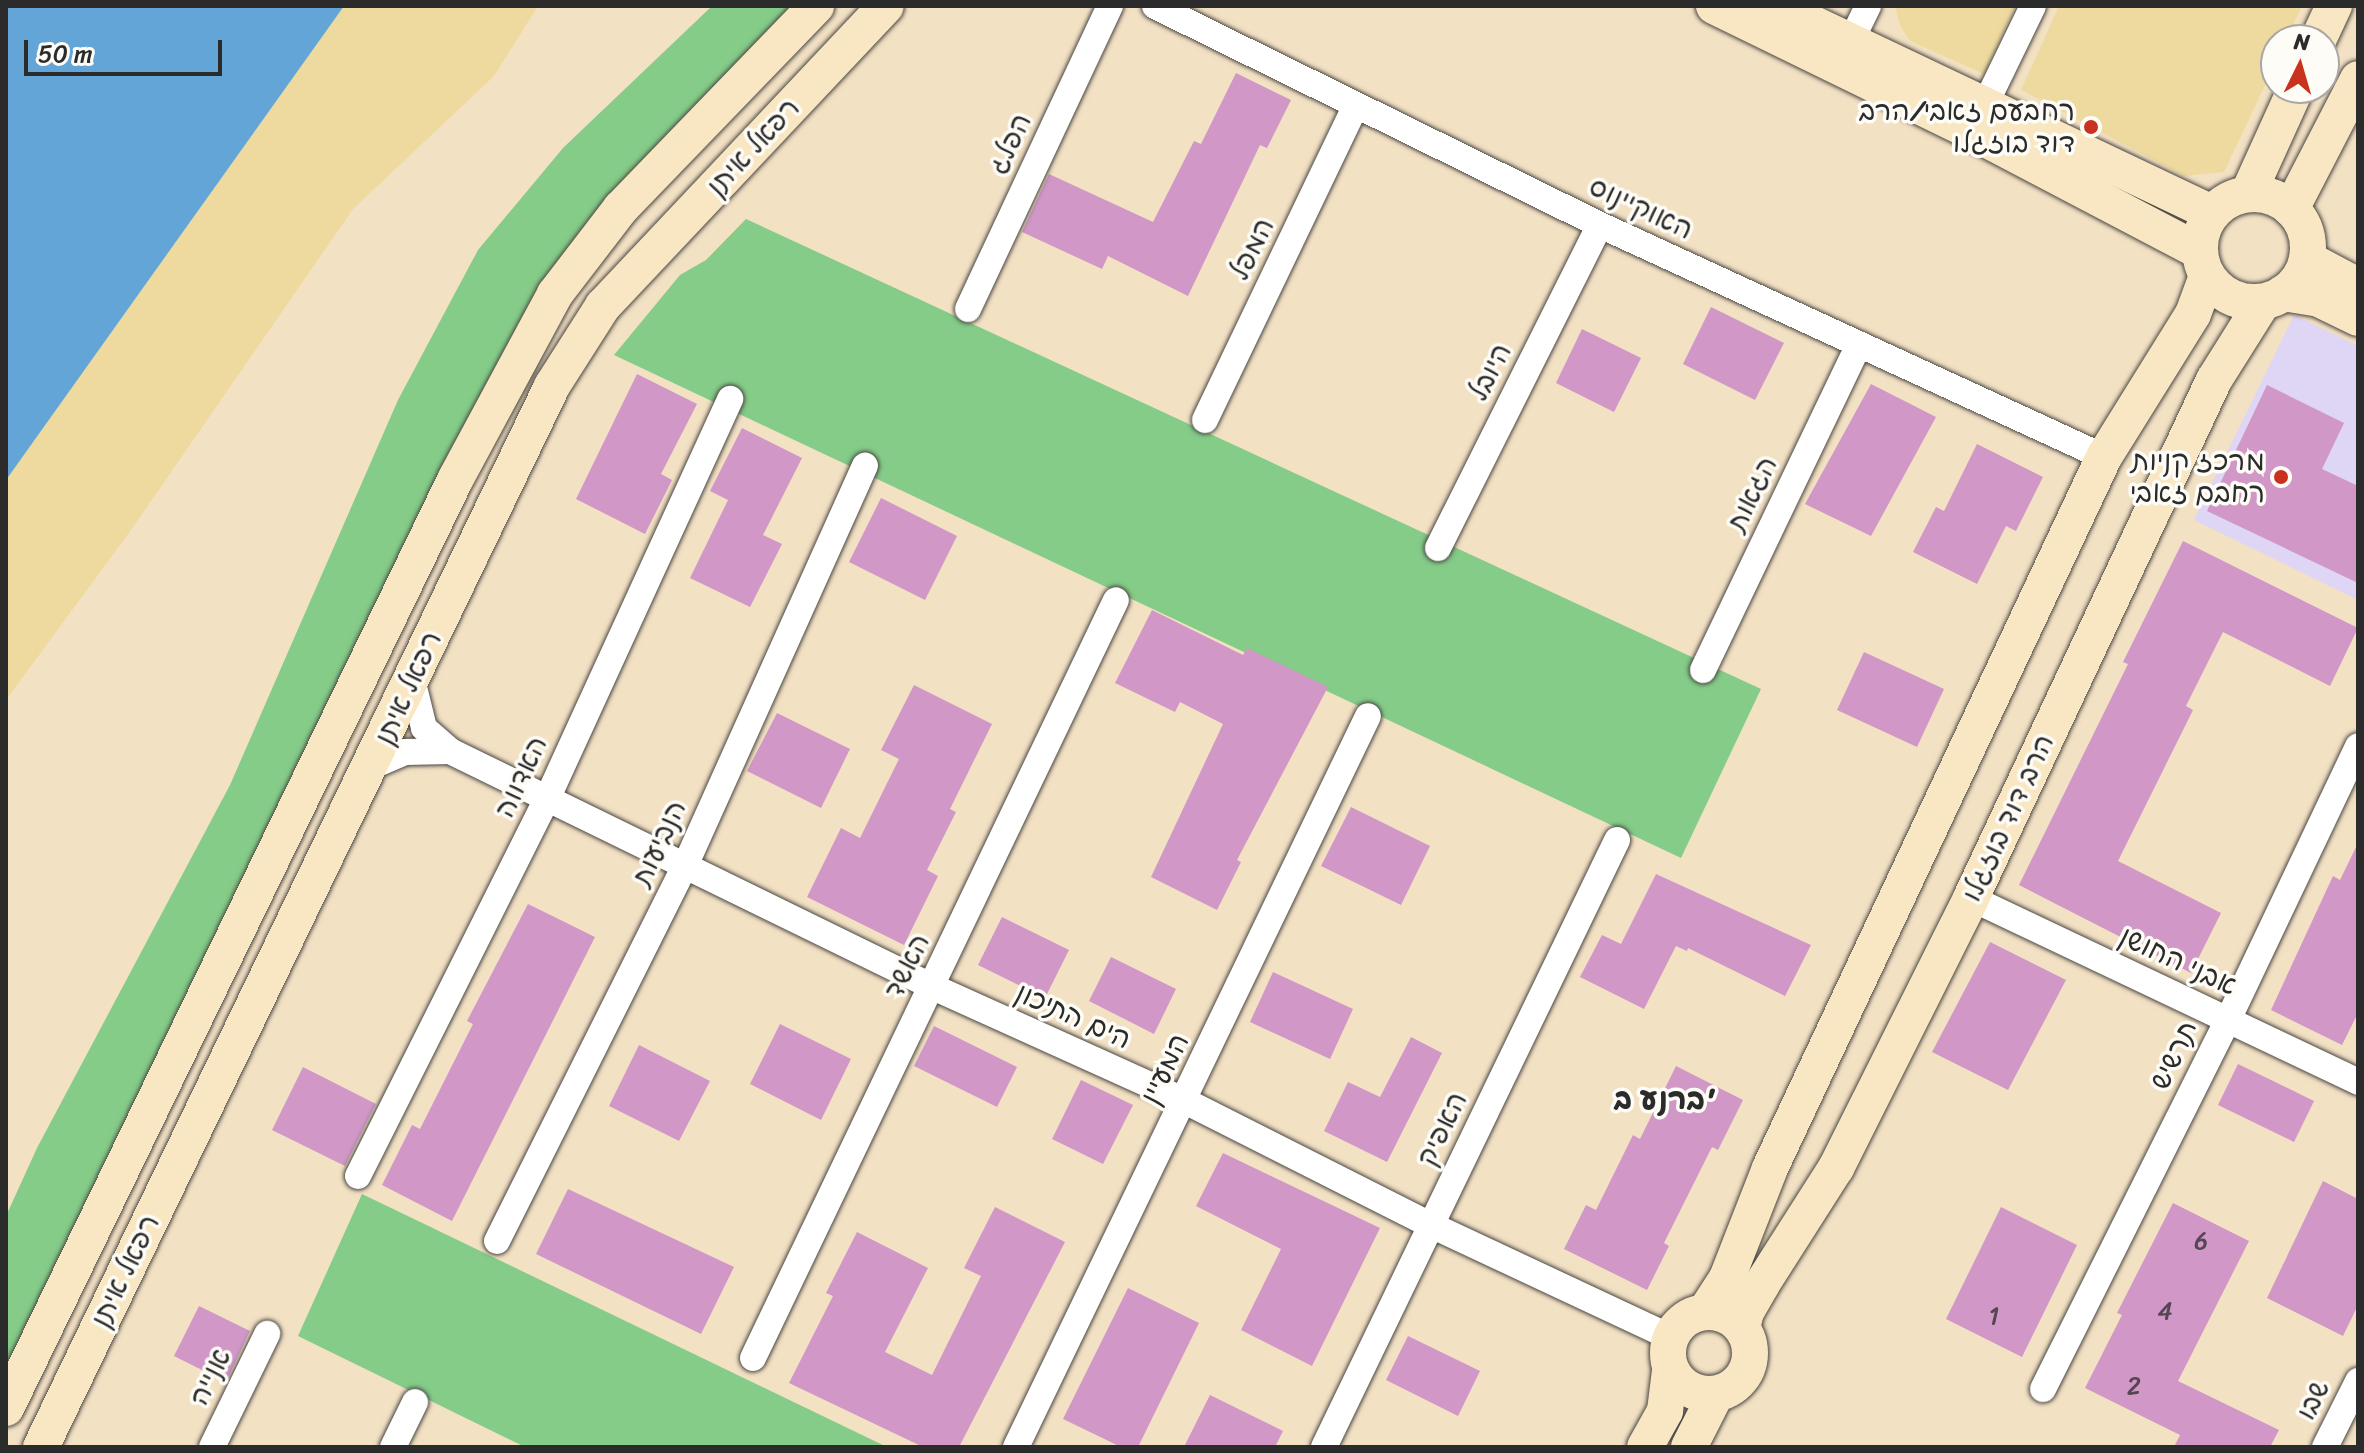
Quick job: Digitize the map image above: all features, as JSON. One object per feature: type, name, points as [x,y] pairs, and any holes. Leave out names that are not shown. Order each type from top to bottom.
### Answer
[{"type":"street","name":"רפאל איתן","points":[[6,1408],[456,478],[555,294],[621,208],[816,6]]},
{"type":"street","name":"רפאל איתן","points":[[41,1447],[552,386],[603,306],[886,6]]},
{"type":"street","name":"הפלג","points":[[968,309],[1110,6]]},
{"type":"street","name":"האוקיינוס","points":[[1155,6],[1600,225],[2104,457]]},
{"type":"street","points":[[1714,6],[1980,136],[2203,264],[2230,297],[2319,299],[2358,318]]},
{"type":"street","points":[[1776,6],[2212,213]]},
{"type":"street","points":[[1851,41],[1868,6]]},
{"type":"street","points":[[1984,107],[2033,6]]},
{"type":"street","points":[[2291,209],[2358,79]]},
{"type":"street","points":[[2248,194],[2289,104]]},
{"type":"street","name":"המפל","points":[[1205,420],[1356,105]]},
{"type":"street","points":[[1705,1312],[1727,1278],[1782,1142],[2104,457],[2193,314],[2203,264],[2204,224],[2212,213],[2232,198],[2248,194],[2272,197],[2291,209],[2304,228],[2307,259],[2301,275],[2273,297]]},
{"type":"street","name":"היובל","points":[[1438,548],[1600,225]]},
{"type":"street","points":[[2307,259],[2358,286]]},
{"type":"street","name":"הרב דוד בוזגלו","points":[[1742,1328],[1746,1312],[1757,1292],[1836,1168],[1971,898],[2214,380],[2273,297]]},
{"type":"street","name":"הגאות","points":[[1703,670],[1859,345]]},
{"type":"street","name":"האדווה","points":[[358,1176],[548,797],[730,399]]},
{"type":"street","name":"הנביעות","points":[[497,1241],[685,866],[865,466]]},
{"type":"street","name":"האשד","points":[[753,1358],[1116,600]]},
{"type":"street","name":"הים התיכון","points":[[412,679],[424,728],[450,751],[933,987],[1185,1101],[1431,1225],[1670,1354]]},
{"type":"street","name":"המעיין","points":[[1016,1447],[1368,716]]},
{"type":"street","name":"תרשיש","points":[[2043,1389],[2228,1020],[2358,746]]},
{"type":"street","name":"הים התיכון","points":[[370,767],[405,752],[450,751]]},
{"type":"street","name":"האפיק","points":[[1324,1447],[1617,840]]},
{"type":"street","name":"אבני החושן","points":[[1971,898],[2358,1082]]},
{"type":"street","points":[[1645,1447],[1665,1411],[1670,1354],[1681,1322],[1705,1312],[1719,1313],[1742,1328],[1749,1341],[1748,1368],[1729,1390],[1716,1394],[1689,1390],[1670,1354]]},
{"type":"street","name":"אנייה","points":[[212,1447],[267,1334]]},
{"type":"street","name":"שבו","points":[[2325,1447],[2358,1381]]},
{"type":"street","points":[[1689,1447],[1716,1394]]},
{"type":"street","points":[[393,1447],[415,1402]]},
{"type":"shaded area","points":[[2294,315],[2358,346],[2358,600],[2194,520]]},
{"type":"green space","points":[[712,6],[801,6],[600,224],[6,1389],[6,1216],[37,1148],[230,785],[398,400],[478,250],[563,148]]},
{"type":"green space","points":[[746,219],[1761,689],[1681,858],[614,355],[680,275],[706,260]]},
{"type":"green space","points":[[362,1194],[887,1447],[525,1447],[298,1336]]},
{"type":"sand","points":[[322,6],[538,6],[494,76],[353,209],[131,530],[6,700],[6,466]]},
{"type":"sand","points":[[1895,6],[2015,6],[1984,74],[1910,41],[1900,25]]},
{"type":"sand","points":[[2059,6],[2302,6],[2294,24],[2260,24],[2260,96],[2224,172],[2184,176],[2021,90]]},
{"type":"water","points":[[6,6],[344,6],[6,480]]},
{"type":"building","points":[[1236,73],[1291,100],[1267,148],[1260,145],[1188,296],[1108,256],[1102,269],[1022,232],[1049,174],[1153,222],[1194,141],[1201,144]]},
{"type":"building","points":[[1711,307],[1784,343],[1755,400],[1683,364]]},
{"type":"building","points":[[1582,329],[1641,358],[1614,412],[1556,383]]},
{"type":"building","points":[[637,374],[697,404],[661,474],[672,480],[645,534],[576,499]]},
{"type":"building","points":[[1871,384],[1936,417],[1871,536],[1805,504]]},
{"type":"building","name":"מרכז קניות רחבם זאבי","points":[[2267,385],[2344,423],[2322,469],[2358,486],[2358,583],[2207,511]]},
{"type":"building","points":[[742,428],[802,458],[763,535],[782,544],[750,607],[690,578],[728,500],[710,491]]},
{"type":"building","points":[[1977,444],[2043,477],[2016,531],[2006,526],[1977,584],[1913,552],[1936,507],[1944,511]]},
{"type":"building","points":[[881,498],[957,536],[925,600],[849,562]]},
{"type":"building","points":[[2183,541],[2358,628],[2330,686],[2223,632],[2186,706],[2193,710],[2118,861],[2221,913],[2191,973],[2019,885],[2128,664],[2123,662]]},
{"type":"building","points":[[1152,610],[1243,655],[1247,648],[1328,687],[1237,860],[1241,862],[1217,910],[1151,877],[1223,724],[1180,702],[1175,712],[1115,683]]},
{"type":"building","points":[[1864,652],[1944,689],[1917,747],[1837,710]]},
{"type":"building","points":[[914,685],[992,724],[950,809],[956,812],[927,870],[938,876],[904,945],[807,897],[841,828],[860,838],[899,759],[881,750]]},
{"type":"building","points":[[777,713],[850,749],[821,808],[747,771]]},
{"type":"building","points":[[1351,807],[1430,846],[1401,905],[1321,866]]},
{"type":"building","points":[[2358,843],[2358,1013],[2342,1045],[2271,1010],[2333,876],[2340,880]]},
{"type":"building","points":[[1656,874],[1811,945],[1785,996],[1688,948],[1687,951],[1676,946],[1644,1009],[1580,977],[1602,935],[1621,944]]},
{"type":"building","points":[[528,904],[595,937],[452,1221],[382,1185],[412,1125],[420,1129],[473,1024],[467,1021]]},
{"type":"building","points":[[1002,917],[1069,950],[1045,998],[978,965]]},
{"type":"building","points":[[1990,942],[2066,980],[2008,1090],[1932,1052]]},
{"type":"building","points":[[1111,957],[1176,989],[1154,1034],[1089,1001]]},
{"type":"building","points":[[1273,972],[1353,1009],[1330,1059],[1250,1022]]},
{"type":"building","points":[[780,1024],[851,1059],[821,1120],[750,1084]]},
{"type":"building","points":[[934,1026],[1017,1067],[997,1107],[914,1066]]},
{"type":"building","points":[[1411,1037],[1442,1053],[1387,1162],[1324,1131],[1348,1082],[1380,1097]]},
{"type":"building","points":[[639,1045],[710,1081],[679,1141],[609,1106]]},
{"type":"building","points":[[2238,1064],[2314,1101],[2294,1142],[2218,1105]]},
{"type":"building","points":[[1676,1066],[1743,1100],[1718,1150],[1712,1147],[1664,1243],[1669,1246],[1647,1290],[1564,1249],[1586,1205],[1596,1210],[1633,1135],[1640,1139]]},
{"type":"building","points":[[303,1067],[376,1104],[345,1166],[272,1130]]},
{"type":"building","points":[[1081,1080],[1133,1105],[1103,1164],[1052,1139]]},
{"type":"building","points":[[1223,1153],[1380,1228],[1312,1366],[1241,1330],[1281,1249],[1196,1206]]},
{"type":"building","points":[[2323,1181],[2358,1199],[2358,1305],[2343,1336],[2267,1298]]},
{"type":"building","points":[[568,1189],[734,1267],[701,1334],[536,1254]]},
{"type":"building","points":[[2173,1203],[2249,1241],[2178,1381],[2279,1430],[2270,1447],[2174,1447],[2180,1435],[2085,1388],[2122,1315],[2117,1313]]},
{"type":"building","points":[[995,1207],[1065,1242],[959,1447],[923,1447],[789,1383],[833,1296],[826,1293],[857,1232],[928,1268],[885,1352],[932,1375],[981,1276],[964,1268]]},
{"type":"building","points":[[2001,1207],[2077,1245],[2022,1357],[1946,1319]]},
{"type":"building","points":[[1128,1288],[1199,1323],[1138,1447],[1121,1447],[1063,1419]]},
{"type":"building","points":[[199,1306],[250,1331],[226,1382],[174,1356]]},
{"type":"building","points":[[1408,1336],[1480,1371],[1458,1416],[1386,1380]]},
{"type":"building","points":[[1210,1395],[1283,1431],[1275,1447],[1184,1447]]},
{"type":"place","name":"רחבעם זאבי/הרב דוד בוזגלו","points":[[2091,127]]},
{"type":"place","name":"מרכז קניות רחבם זאבי","points":[[2281,477]]},
{"type":"district","name":"ברנע ב'","points":[[1665,1099]]}]
